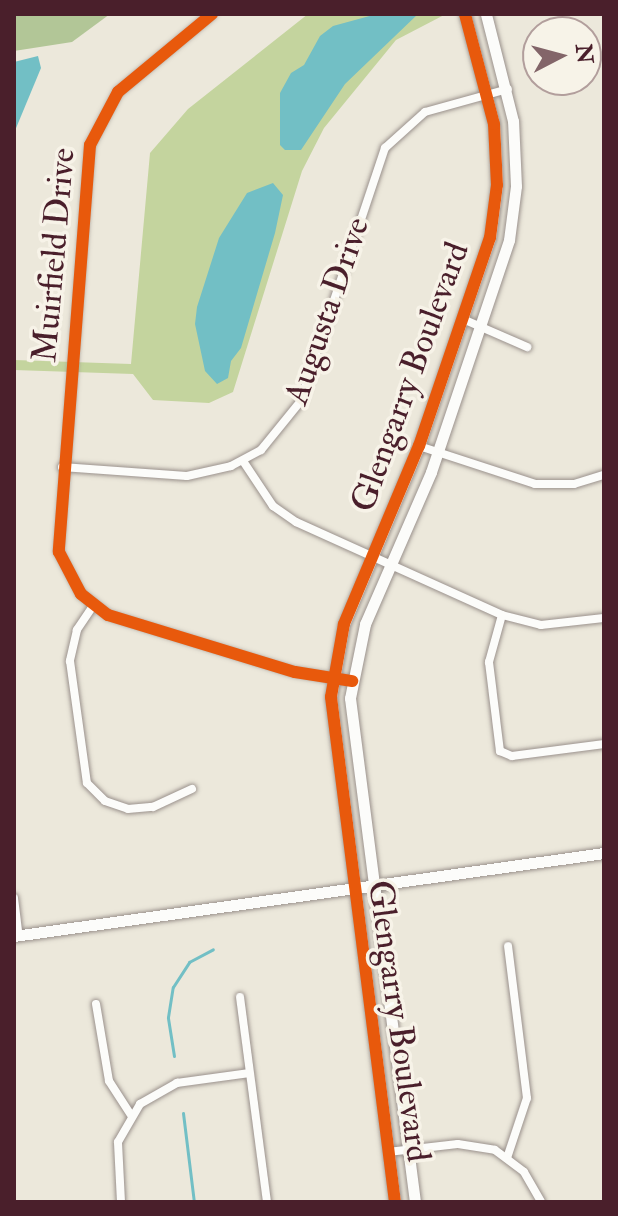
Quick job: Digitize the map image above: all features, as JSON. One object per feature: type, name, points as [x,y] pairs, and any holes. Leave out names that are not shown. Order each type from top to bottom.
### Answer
[{"type":"street","name":"Muirfield Drive","points":[[212,14],[118,92],[90,145],[62,467],[59,552],[71,582],[93,606],[123,621],[333,679],[352,681]]},
{"type":"street","points":[[466,16],[484,14]]},
{"type":"street","name":"Glengarry Boulevard","points":[[415,1202],[354,751],[352,681],[365,624],[438,452],[483,327],[513,218],[515,154],[508,89],[484,14]]},
{"type":"street","name":"Glengarry Boulevard","points":[[395,1202],[335,753],[333,679],[344,624],[419,446],[465,320],[494,214],[496,155],[489,93],[466,16]]},
{"type":"street","name":"Augusta Drive","points":[[62,467],[187,476],[243,461],[275,437],[300,402],[385,148],[425,112],[508,89]]},
{"type":"street","name":"Glengarry Boulevard","points":[[494,214],[513,218]]},
{"type":"street","points":[[465,320],[527,347]]},
{"type":"street","points":[[419,446],[535,484],[574,484],[604,475]]},
{"type":"street","points":[[243,461],[260,491],[281,512],[502,615],[541,625],[604,618]]},
{"type":"street","points":[[93,606],[77,630],[70,661],[87,783],[105,801],[128,809],[153,807],[192,789]]},
{"type":"street","points":[[502,615],[489,672],[500,751],[512,756],[604,744]]},
{"type":"street","points":[[335,753],[354,751]]},
{"type":"street","points":[[14,898],[17,936],[604,853]]},
{"type":"street","points":[[507,1158],[522,1126],[527,1098],[508,946]]},
{"type":"street","name":"Glengarry Boulevard","points":[[365,981],[384,978]]},
{"type":"street","points":[[240,997],[267,1202]]},
{"type":"street","points":[[96,1004],[109,1081],[131,1115]]},
{"type":"street","points":[[121,1202],[116,1156],[131,1115],[152,1095],[177,1083],[249,1073]]},
{"type":"street","name":"Glengarry Boulevard","points":[[382,1104],[401,1102]]},
{"type":"street","points":[[388,1152],[468,1144],[507,1158],[530,1179],[541,1202]]},
{"type":"green space","points":[[14,14],[110,14],[72,42],[14,51]]},
{"type":"green space","points":[[308,14],[446,14],[396,40],[324,128],[302,171],[233,392],[209,403],[153,400],[133,374],[14,370],[14,360],[131,364],[150,153],[188,109]]},
{"type":"water","points":[[377,14],[418,14],[345,84],[301,150],[285,150],[280,145],[280,93],[291,73],[304,65],[320,36],[333,26]]},
{"type":"water","points":[[38,56],[41,68],[14,133],[14,62]]},
{"type":"water","points":[[273,183],[283,195],[275,233],[241,348],[231,361],[228,378],[217,384],[205,371],[195,324],[197,307],[219,238],[247,193]]},
{"type":"waterway","points":[[174,1056],[168,1017],[173,987],[189,962],[213,949]]},
{"type":"waterway","points":[[183,1113],[194,1202]]},
{"type":"cycle path","points":[[212,14],[118,92],[90,145],[59,552],[81,594],[108,615],[295,672],[352,681]]},
{"type":"cycle path","points":[[395,1202],[331,697],[344,624],[419,446],[490,238],[497,185],[494,124],[465,14]]}]
